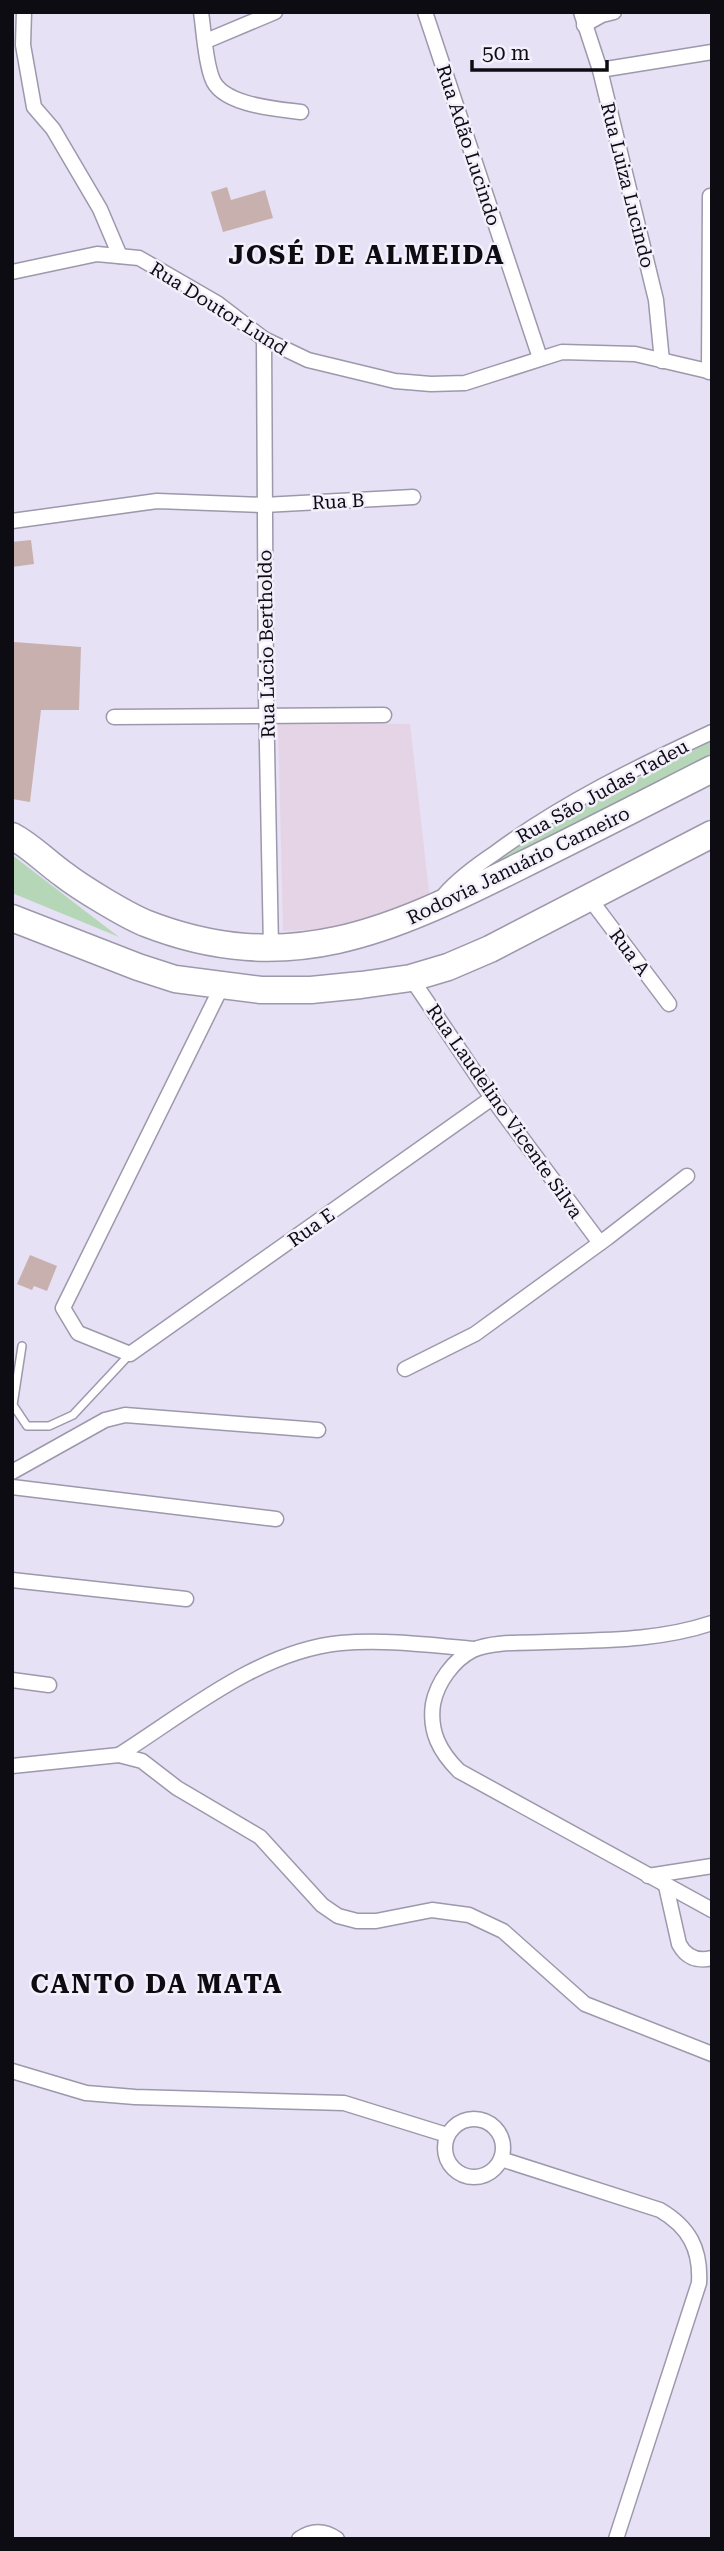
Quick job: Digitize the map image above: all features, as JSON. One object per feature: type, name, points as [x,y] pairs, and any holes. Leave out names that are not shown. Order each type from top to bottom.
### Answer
[{"type":"highway","name":"Rodovia Januário Carneiro","points":[[12,836],[65,877],[142,922],[181,935],[230,946],[309,946],[382,929],[432,910],[712,769]]},
{"type":"highway","points":[[12,918],[175,979],[222,986],[311,990],[411,978],[448,967],[491,949],[712,834]]},
{"type":"street","points":[[24,12],[24,56],[33,107],[53,129],[100,209],[120,256]]},
{"type":"street","points":[[201,12],[212,80],[225,95],[272,110],[300,112]]},
{"type":"street","points":[[206,41],[275,12]]},
{"type":"street","name":"Rua Adão Lucindo","points":[[425,12],[540,358]]},
{"type":"street","points":[[582,19],[614,12]]},
{"type":"street","name":"Rua Luiza Lucindo","points":[[582,19],[600,71],[656,300],[662,361]]},
{"type":"street","points":[[600,71],[712,52]]},
{"type":"street","points":[[710,372],[712,196]]},
{"type":"street","name":"Rua Doutor Lund","points":[[12,272],[97,254],[139,258],[217,303],[264,339],[308,360],[395,381],[465,383],[562,352],[595,351],[635,355],[710,372]]},
{"type":"street","name":"Rua Lúcio Bertholdo","points":[[264,339],[266,714],[271,948]]},
{"type":"street","name":"Rua B","points":[[12,520],[157,501],[264,505],[413,497]]},
{"type":"street","points":[[114,717],[384,715]]},
{"type":"street","name":"Rua São Judas Tadeu","points":[[432,910],[472,870],[518,835],[600,788],[712,732]]},
{"type":"street","name":"Rua A","points":[[590,899],[669,1004]]},
{"type":"street","name":"Rua Laudelino Vicente Silva","points":[[411,978],[492,1098],[600,1243]]},
{"type":"street","points":[[130,1354],[78,1333],[63,1308],[222,986]]},
{"type":"street","name":"Rua E","points":[[130,1354],[492,1098]]},
{"type":"street","points":[[405,1369],[475,1334],[600,1243],[687,1175]]},
{"type":"street","points":[[12,1472],[105,1420],[125,1415],[318,1430]]},
{"type":"street","points":[[12,1487],[276,1519]]},
{"type":"street","points":[[12,1580],[186,1599]]},
{"type":"street","points":[[119,1755],[251,1670],[276,1658],[303,1650],[342,1643],[474,1649],[502,1644],[648,1638],[712,1623]]},
{"type":"street","points":[[474,1649],[444,1677],[435,1696],[433,1727],[444,1756],[459,1771],[712,1910]]},
{"type":"street","points":[[12,1680],[49,1685]]},
{"type":"street","points":[[12,1766],[119,1755],[142,1761],[177,1788],[260,1837],[322,1905],[338,1916],[357,1921],[376,1921],[432,1910],[469,1915],[503,1931],[585,2004],[712,2054]]},
{"type":"street","points":[[648,1876],[712,1866]]},
{"type":"street","points":[[666,1886],[683,1951],[696,1959],[712,1958]]},
{"type":"street","points":[[12,2071],[86,2093],[344,2103],[447,2135]]},
{"type":"street","points":[[471,2119],[488,2122],[503,2142],[501,2159],[490,2173],[472,2178],[463,2176],[449,2164],[444,2154],[447,2135],[461,2121],[471,2119]]},
{"type":"street","points":[[501,2159],[660,2210],[682,2225],[696,2248],[700,2265],[699,2283],[616,2539]]},
{"type":"street","points":[[299,2539],[314,2532],[322,2532],[337,2539]]},
{"type":"lane","points":[[22,1346],[13,1405],[27,1426],[49,1426],[73,1415],[130,1354]]},
{"type":"shaded area","points":[[278,722],[410,724],[430,900],[346,928],[283,931]]},
{"type":"green space","points":[[712,741],[712,768],[478,873],[568,814]]},
{"type":"green space","points":[[12,855],[119,937],[12,893]]},
{"type":"building","points":[[227,187],[231,200],[265,190],[273,218],[223,232],[211,192]]},
{"type":"building","points":[[31,540],[34,564],[12,567],[12,542]]},
{"type":"building","points":[[14,642],[81,647],[79,710],[41,710],[30,802],[12,799]]},
{"type":"building","points":[[30,1255],[57,1266],[47,1291],[34,1286],[32,1290],[17,1284]]},
{"type":"district","name":"JOSÉ DE ALMEIDA","points":[[367,255]]},
{"type":"district","name":"CANTO DA MATA","points":[[157,1984]]}]
